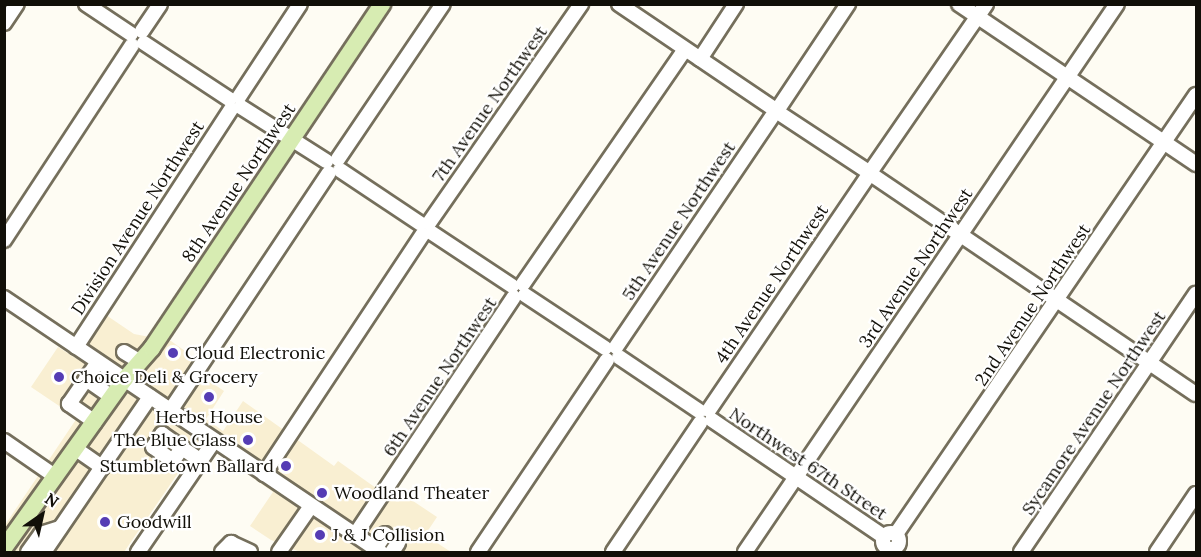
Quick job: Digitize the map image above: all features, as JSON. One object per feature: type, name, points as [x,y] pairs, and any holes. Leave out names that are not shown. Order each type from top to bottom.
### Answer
[{"type":"main road","name":"8th Avenue Northwest","points":[[4,548],[124,380],[152,348],[371,4]]},
{"type":"main road","name":"8th Avenue Northwest","points":[[124,380],[129,355],[382,4]]},
{"type":"street","points":[[4,23],[17,4]]},
{"type":"street","name":"Northwest 67th Street","points":[[86,4],[519,290],[893,545]]},
{"type":"street","points":[[4,240],[160,4]]},
{"type":"street","name":"Division Avenue Northwest","points":[[76,347],[92,330],[300,4]]},
{"type":"street","points":[[170,411],[443,4]]},
{"type":"street","name":"7th Avenue Northwest","points":[[264,474],[426,229],[581,4]]},
{"type":"street","points":[[619,4],[1197,394]]},
{"type":"street","points":[[700,59],[736,4]]},
{"type":"street","name":"5th Avenue Northwest","points":[[478,552],[848,4]]},
{"type":"street","points":[[959,4],[982,10],[1068,76],[1197,164]]},
{"type":"street","name":"3rd Avenue Northwest","points":[[745,552],[1117,4]]},
{"type":"street","name":"4th Avenue Northwest","points":[[613,552],[982,10]]},
{"type":"street","name":"6th Avenue Northwest","points":[[355,535],[379,511],[389,497],[519,290],[685,49]]},
{"type":"street","name":"2nd Avenue Northwest","points":[[893,545],[1197,95]]},
{"type":"street","name":"Sycamore Avenue Northwest","points":[[1021,552],[1197,294]]},
{"type":"street","points":[[4,298],[378,551],[385,534]]},
{"type":"street","points":[[95,422],[69,404],[98,362]]},
{"type":"street","points":[[86,379],[112,397]]},
{"type":"street","points":[[44,552],[150,397]]},
{"type":"street","points":[[4,441],[56,477]]},
{"type":"street","points":[[138,552],[214,441]]},
{"type":"street","points":[[182,448],[201,461]]},
{"type":"street","points":[[75,449],[102,467]]},
{"type":"street","points":[[1157,552],[1197,494]]},
{"type":"street","points":[[279,552],[311,506]]},
{"type":"street","points":[[28,552],[41,534],[60,528]]},
{"type":"street","points":[[222,552],[231,543],[250,552]]},
{"type":"street","points":[[4,548],[10,552]]},
{"type":"shaded area","points":[[106,315],[134,334],[171,341],[192,356],[202,376],[224,391],[206,419],[223,431],[243,401],[334,466],[338,461],[376,488],[395,489],[437,517],[425,535],[451,552],[300,552],[271,540],[250,526],[273,492],[200,441],[124,552],[5,552],[5,525],[77,418],[31,387],[58,347],[77,359]]},
{"type":"place","name":"Cloud Electronic","points":[[173,353]]},
{"type":"place","name":"Choice Deli & Grocery","points":[[59,377]]},
{"type":"place","name":"Herbs House","points":[[209,397]]},
{"type":"place","name":"The Blue Glass","points":[[248,440]]},
{"type":"place","name":"Stumbletown Ballard","points":[[286,466]]},
{"type":"place","name":"Woodland Theater","points":[[322,493]]},
{"type":"place","name":"Goodwill","points":[[105,522]]},
{"type":"place","name":"J & J Collision","points":[[320,535]]}]
